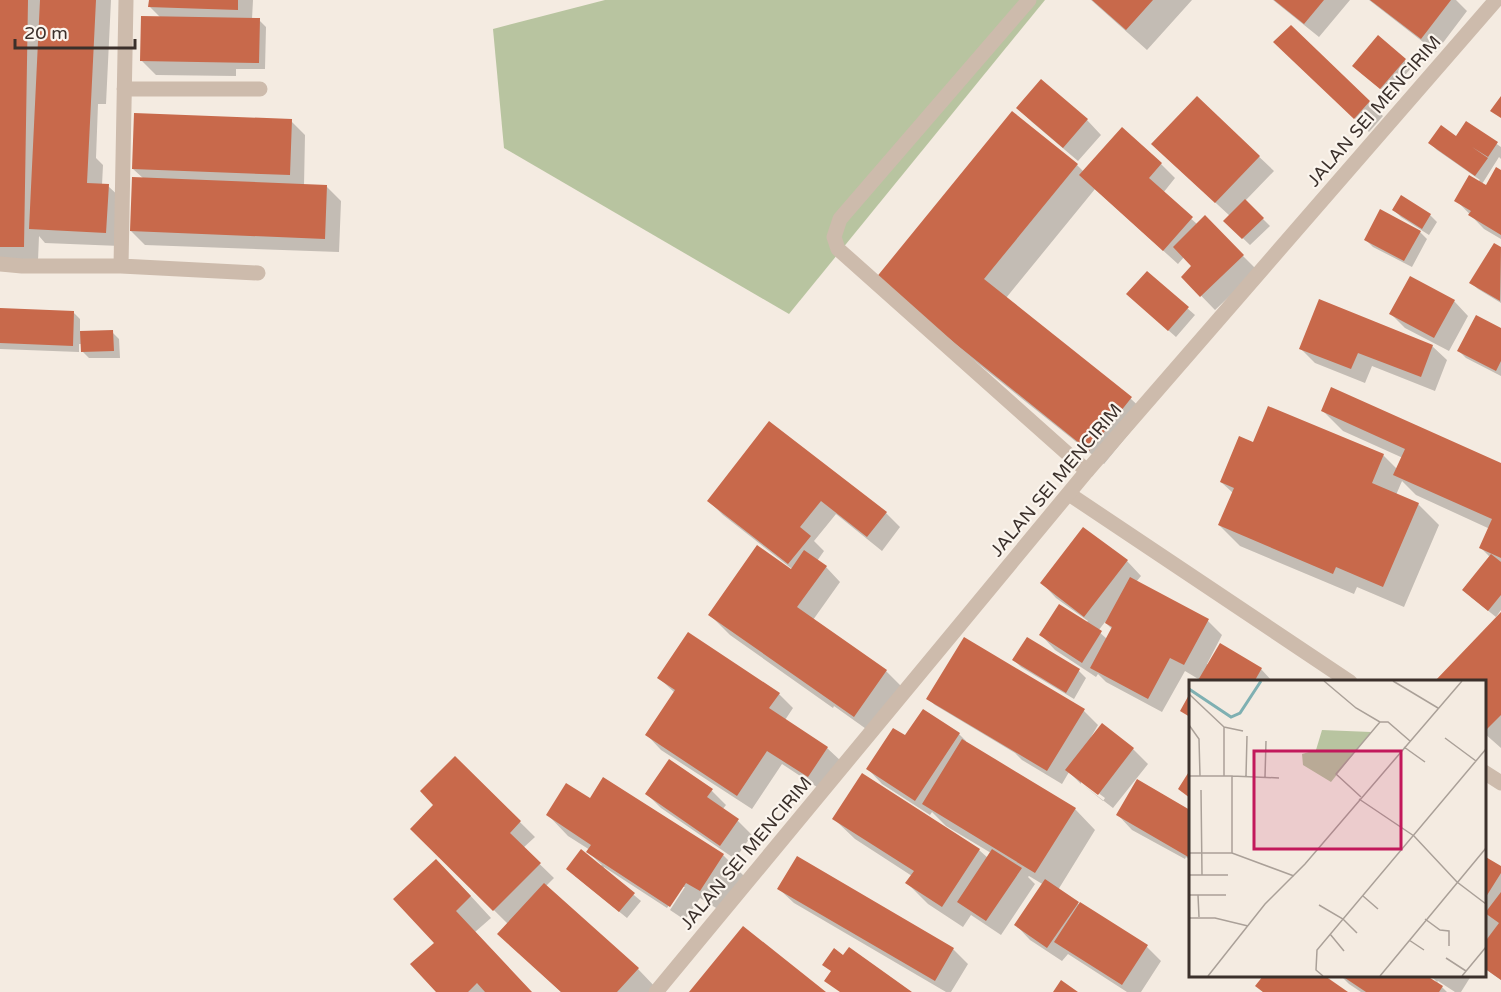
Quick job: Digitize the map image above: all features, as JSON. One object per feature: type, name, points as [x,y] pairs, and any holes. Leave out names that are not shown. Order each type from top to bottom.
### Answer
[{"type":"street","points":[[121,266],[126,0]]},
{"type":"street","points":[[1029,0],[840,219],[834,237],[838,249],[1087,471]]},
{"type":"street","name":"JALAN SEI MENCIRIM","points":[[656,992],[1087,471],[1496,0]]},
{"type":"street","points":[[124,89],[260,89]]},
{"type":"street","points":[[0,264],[121,266],[258,273]]},
{"type":"street","points":[[1070,494],[1349,680]]},
{"type":"street","points":[[1486,773],[1501,783]]},
{"type":"green space","points":[[605,0],[1045,0],[789,314],[504,148],[493,29]]},
{"type":"building","points":[[0,0],[28,0],[24,247],[0,247]]},
{"type":"building","points":[[40,0],[96,0],[87,183],[109,184],[106,233],[29,229]]},
{"type":"building","points":[[149,0],[238,0],[238,10],[148,7]]},
{"type":"building","points":[[1092,0],[1153,0],[1126,30]]},
{"type":"building","points":[[1274,0],[1324,0],[1304,24]]},
{"type":"building","points":[[1370,0],[1451,0],[1421,39]]},
{"type":"building","points":[[141,16],[260,18],[259,63],[140,61]]},
{"type":"building","points":[[1291,25],[1370,101],[1354,119],[1273,42]]},
{"type":"building","points":[[1378,35],[1406,59],[1380,89],[1352,66]]},
{"type":"building","points":[[1041,79],[1088,119],[1063,148],[1016,108]]},
{"type":"building","points":[[1197,96],[1260,156],[1215,203],[1151,144]]},
{"type":"building","points":[[1501,96],[1501,118],[1490,111]]},
{"type":"building","points":[[1012,111],[1078,164],[984,279],[1132,397],[1089,451],[875,279]]},
{"type":"building","points":[[134,113],[292,119],[290,175],[132,169]]},
{"type":"building","points":[[1466,121],[1498,142],[1488,157],[1472,147],[1488,158],[1475,176],[1428,143],[1441,125],[1456,136]]},
{"type":"building","points":[[1122,127],[1162,163],[1149,178],[1193,217],[1163,251],[1079,175]]},
{"type":"building","points":[[1496,167],[1501,170],[1501,235],[1468,215],[1471,211],[1454,201],[1469,175],[1486,185]]},
{"type":"building","points":[[132,177],[327,185],[325,239],[130,231]]},
{"type":"building","points":[[1401,195],[1431,214],[1422,229],[1392,210]]},
{"type":"building","points":[[1245,199],[1264,218],[1242,239],[1223,221]]},
{"type":"building","points":[[1380,209],[1421,231],[1404,261],[1364,240]]},
{"type":"building","points":[[1205,215],[1244,255],[1200,297],[1181,277],[1191,266],[1173,247]]},
{"type":"building","points":[[1494,243],[1501,247],[1500,301],[1469,283]]},
{"type":"building","points":[[1147,271],[1189,307],[1168,331],[1126,294]]},
{"type":"building","points":[[1410,276],[1455,300],[1434,338],[1389,314]]},
{"type":"building","points":[[1319,299],[1433,345],[1421,377],[1358,353],[1351,369],[1299,349]]},
{"type":"building","points":[[0,308],[74,311],[73,346],[0,343]]},
{"type":"building","points":[[1476,315],[1501,328],[1501,361],[1496,371],[1457,351]]},
{"type":"building","points":[[113,330],[114,351],[81,352],[80,331]]},
{"type":"building","points":[[1331,387],[1501,463],[1501,558],[1479,548],[1492,519],[1393,475],[1405,449],[1321,411]]},
{"type":"building","points":[[1268,406],[1384,454],[1372,483],[1419,503],[1383,587],[1336,567],[1333,574],[1218,525],[1234,488],[1220,482],[1239,436],[1253,442]]},
{"type":"building","points":[[769,421],[887,512],[867,537],[821,501],[800,527],[811,536],[788,564],[707,501]]},
{"type":"building","points":[[1083,527],[1128,560],[1084,617],[1040,583]]},
{"type":"building","points":[[757,545],[791,569],[804,550],[827,566],[797,607],[887,670],[854,717],[708,615]]},
{"type":"building","points":[[1491,554],[1501,562],[1501,595],[1488,611],[1462,590]]},
{"type":"building","points":[[1130,577],[1209,619],[1184,665],[1170,658],[1148,699],[1090,668],[1112,627],[1105,623]]},
{"type":"building","points":[[1059,604],[1102,631],[1082,663],[1039,635]]},
{"type":"building","points":[[1501,612],[1501,715],[1486,730],[1486,680],[1436,680]]},
{"type":"building","points":[[688,632],[780,693],[769,708],[828,747],[808,777],[767,751],[737,796],[645,735],[675,690],[657,678]]},
{"type":"building","points":[[964,637],[1085,709],[1047,771],[926,699]]},
{"type":"building","points":[[1027,637],[1080,669],[1066,693],[1012,660]]},
{"type":"building","points":[[1220,643],[1262,668],[1255,680],[1198,680]]},
{"type":"building","points":[[1189,695],[1189,716],[1180,711]]},
{"type":"building","points":[[923,709],[960,733],[915,801],[866,769],[893,728],[905,735]]},
{"type":"building","points":[[1102,723],[1134,748],[1098,795],[1065,770]]},
{"type":"building","points":[[962,739],[1076,808],[1035,873],[922,804]]},
{"type":"building","points":[[455,756],[521,821],[510,833],[541,863],[493,911],[410,829],[433,805],[420,791]]},
{"type":"building","points":[[669,759],[713,789],[707,797],[739,819],[720,846],[645,794]]},
{"type":"building","points":[[1189,772],[1189,797],[1178,789]]},
{"type":"building","points":[[862,773],[980,849],[942,907],[905,883],[914,871],[832,819]]},
{"type":"building","points":[[603,777],[724,854],[700,891],[686,883],[670,907],[586,852],[591,845],[546,815],[566,783],[590,798]]},
{"type":"building","points":[[1137,779],[1189,809],[1189,857],[1116,815]]},
{"type":"building","points":[[581,849],[635,893],[619,912],[566,869]]},
{"type":"building","points":[[992,849],[1022,868],[986,921],[957,902]]},
{"type":"building","points":[[797,856],[954,948],[935,981],[777,889]]},
{"type":"building","points":[[1486,857],[1501,866],[1501,873],[1486,897]]},
{"type":"building","points":[[436,859],[471,896],[456,911],[532,992],[485,992],[477,983],[468,992],[436,992],[410,964],[434,943],[393,899]]},
{"type":"building","points":[[1045,879],[1079,902],[1047,948],[1014,925]]},
{"type":"building","points":[[544,883],[639,968],[617,992],[561,992],[497,934]]},
{"type":"building","points":[[1501,892],[1501,980],[1486,969],[1486,940],[1499,923],[1486,912]]},
{"type":"building","points":[[1080,902],[1148,945],[1122,985],[1054,942]]},
{"type":"building","points":[[743,926],[826,992],[689,992]]},
{"type":"building","points":[[849,947],[912,992],[840,992],[824,981],[831,971],[822,965],[834,948],[843,955]]},
{"type":"building","points":[[1262,977],[1326,977],[1348,992],[1263,992],[1255,986]]},
{"type":"building","points":[[1344,977],[1429,977],[1443,986],[1439,992],[1366,992]]},
{"type":"building","points":[[1061,980],[1078,992],[1053,992]]}]
